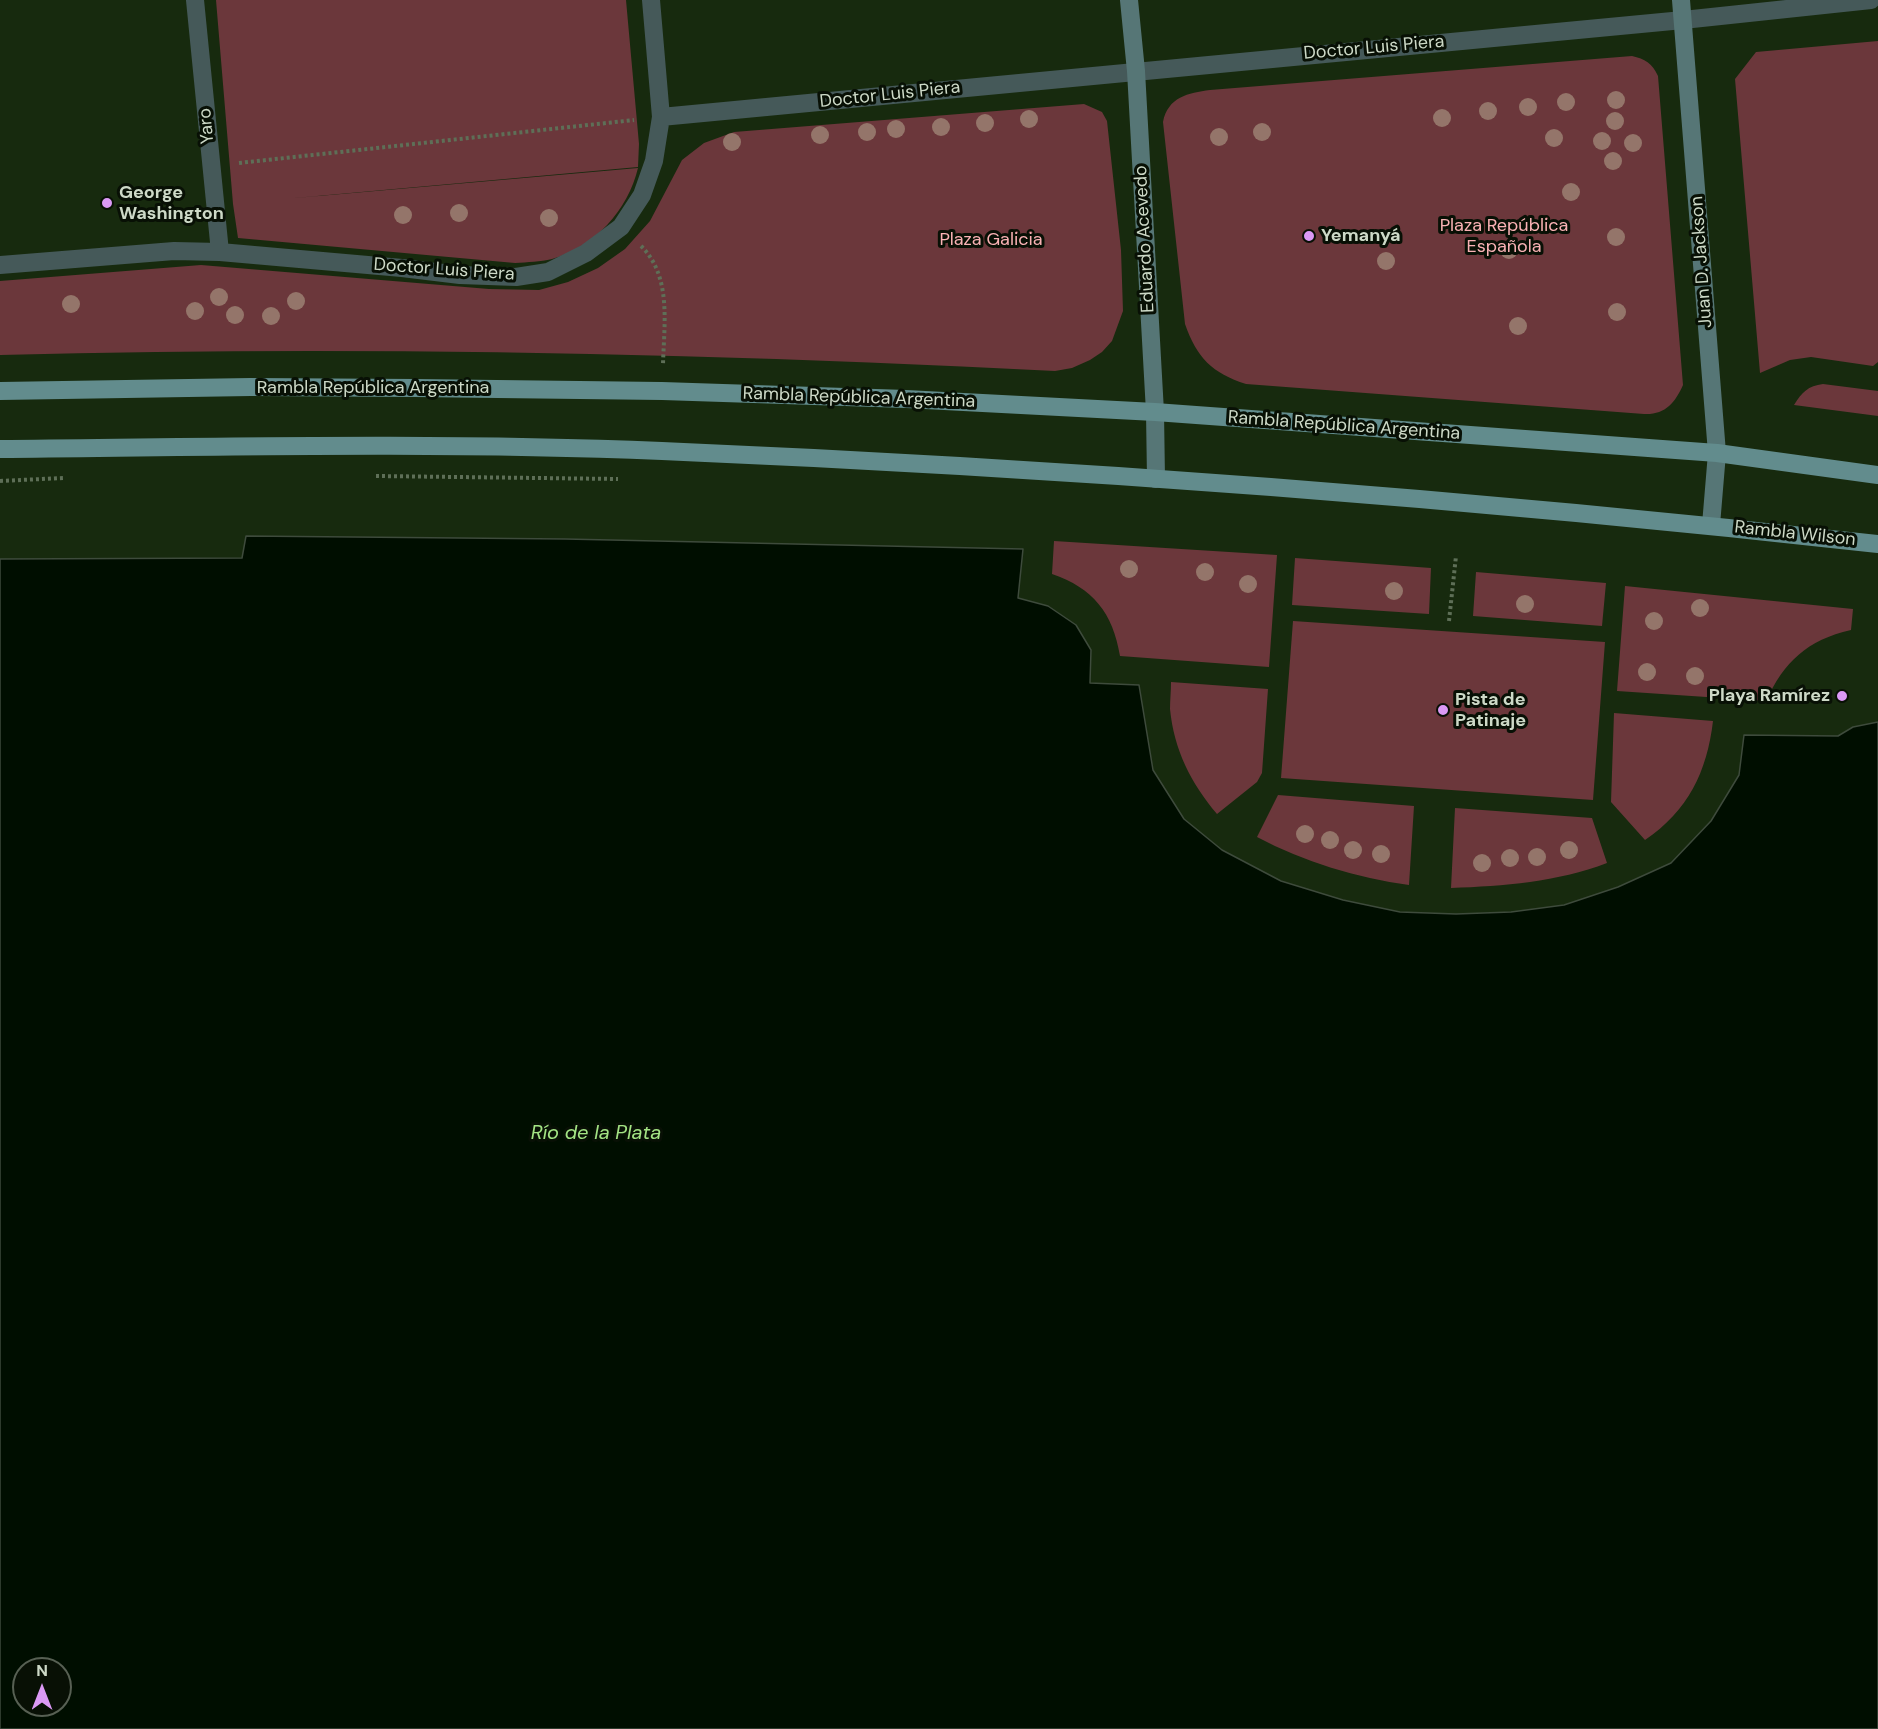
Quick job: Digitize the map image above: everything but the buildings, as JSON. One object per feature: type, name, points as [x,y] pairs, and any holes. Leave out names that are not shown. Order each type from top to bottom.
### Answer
[{"type":"main road","name":"Rambla República Argentina","points":[[0,391],[251,387],[662,391],[906,399],[1155,412],[1717,453]]},
{"type":"main road","points":[[0,449],[418,445],[637,450],[1156,479],[1393,495],[1711,525]]},
{"type":"main road","points":[[1717,453],[1878,475]]},
{"type":"main road","name":"Rambla Wilson","points":[[1711,525],[1878,544]]},
{"type":"street","name":"Yaro","points":[[195,0],[220,252]]},
{"type":"street","points":[[651,0],[661,117]]},
{"type":"street","name":"Eduardo Acevedo","points":[[1129,0],[1136,71],[1155,412],[1156,479]]},
{"type":"street","name":"Juan D. Jackson","points":[[1681,0],[1717,453],[1711,525]]},
{"type":"street","name":"Doctor Luis Piera","points":[[0,265],[174,251],[220,252],[460,275],[516,277],[548,272],[586,253],[621,227],[642,195],[654,161],[661,117],[1683,20],[1871,0]]},
{"type":"path","points":[[211,166],[661,117]]},
{"type":"path","points":[[621,227],[647,252],[657,271],[664,293],[662,391]]},
{"type":"path","points":[[373,476],[625,479]]},
{"type":"path","points":[[0,481],[68,478]]},
{"type":"path","points":[[1449,621],[1456,556]]},
{"type":"green space","points":[[216,0],[626,0],[639,144],[638,167],[284,199],[638,168],[633,183],[618,212],[595,236],[568,253],[538,261],[515,263],[238,238],[233,204]]},
{"type":"green space","points":[[1878,41],[1878,362],[1873,366],[1811,357],[1790,360],[1760,373],[1735,79],[1756,52]]},
{"type":"green space","name":"Plaza República Española","points":[[1632,56],[1648,62],[1658,76],[1683,385],[1668,407],[1658,412],[1644,414],[1246,384],[1224,375],[1207,363],[1201,355],[1185,324],[1163,122],[1169,107],[1174,102],[1187,95],[1210,90]]},
{"type":"green space","name":"Plaza Galicia","points":[[1084,104],[1102,112],[1107,121],[1121,250],[1123,311],[1112,341],[1102,352],[1072,368],[1055,371],[791,360],[396,351],[0,355],[0,281],[201,265],[489,289],[539,290],[568,282],[598,268],[625,249],[650,221],[682,160],[704,143],[734,132]]},
{"type":"green space","points":[[1823,384],[1878,391],[1878,416],[1794,405],[1806,390]]},
{"type":"green space","points":[[1054,541],[1277,555],[1269,667],[1120,656],[1112,627],[1099,604],[1079,587],[1052,574]]},
{"type":"green space","points":[[1295,558],[1431,568],[1429,614],[1292,605]]},
{"type":"green space","points":[[1476,572],[1606,583],[1602,626],[1473,616]]},
{"type":"green space","points":[[1625,586],[1853,609],[1851,630],[1822,640],[1799,655],[1781,675],[1766,701],[1617,691]]},
{"type":"green space","name":"Pista de Patinaje","points":[[1293,621],[1605,642],[1593,800],[1281,778]]},
{"type":"green space","points":[[1171,682],[1268,689],[1262,773],[1257,782],[1217,814],[1192,778],[1175,738],[1170,709]]},
{"type":"green space","points":[[1614,713],[1713,721],[1706,757],[1693,789],[1673,816],[1645,840],[1611,802]]},
{"type":"green space","points":[[1278,795],[1414,806],[1409,885],[1331,868],[1257,837]]},
{"type":"green space","points":[[1455,808],[1592,818],[1607,863],[1550,879],[1451,888]]},
{"type":"water","name":"Río de la Plata","points":[[246,536],[565,539],[1023,549],[1018,598],[1048,606],[1076,625],[1091,650],[1090,683],[1139,685],[1153,770],[1184,819],[1222,850],[1281,881],[1343,900],[1400,912],[1456,914],[1511,912],[1564,905],[1618,887],[1671,863],[1711,821],[1739,775],[1744,735],[1838,736],[1853,727],[1878,722],[1878,1729],[0,1729],[0,559],[242,558]]},
{"type":"place","name":"George Washington","points":[[107,203]]},
{"type":"place","name":"Yemanyá","points":[[1309,236]]},
{"type":"place","name":"Playa Ramírez","points":[[1842,696]]},
{"type":"place","name":"Pista de Patinaje","points":[[1443,710]]}]
